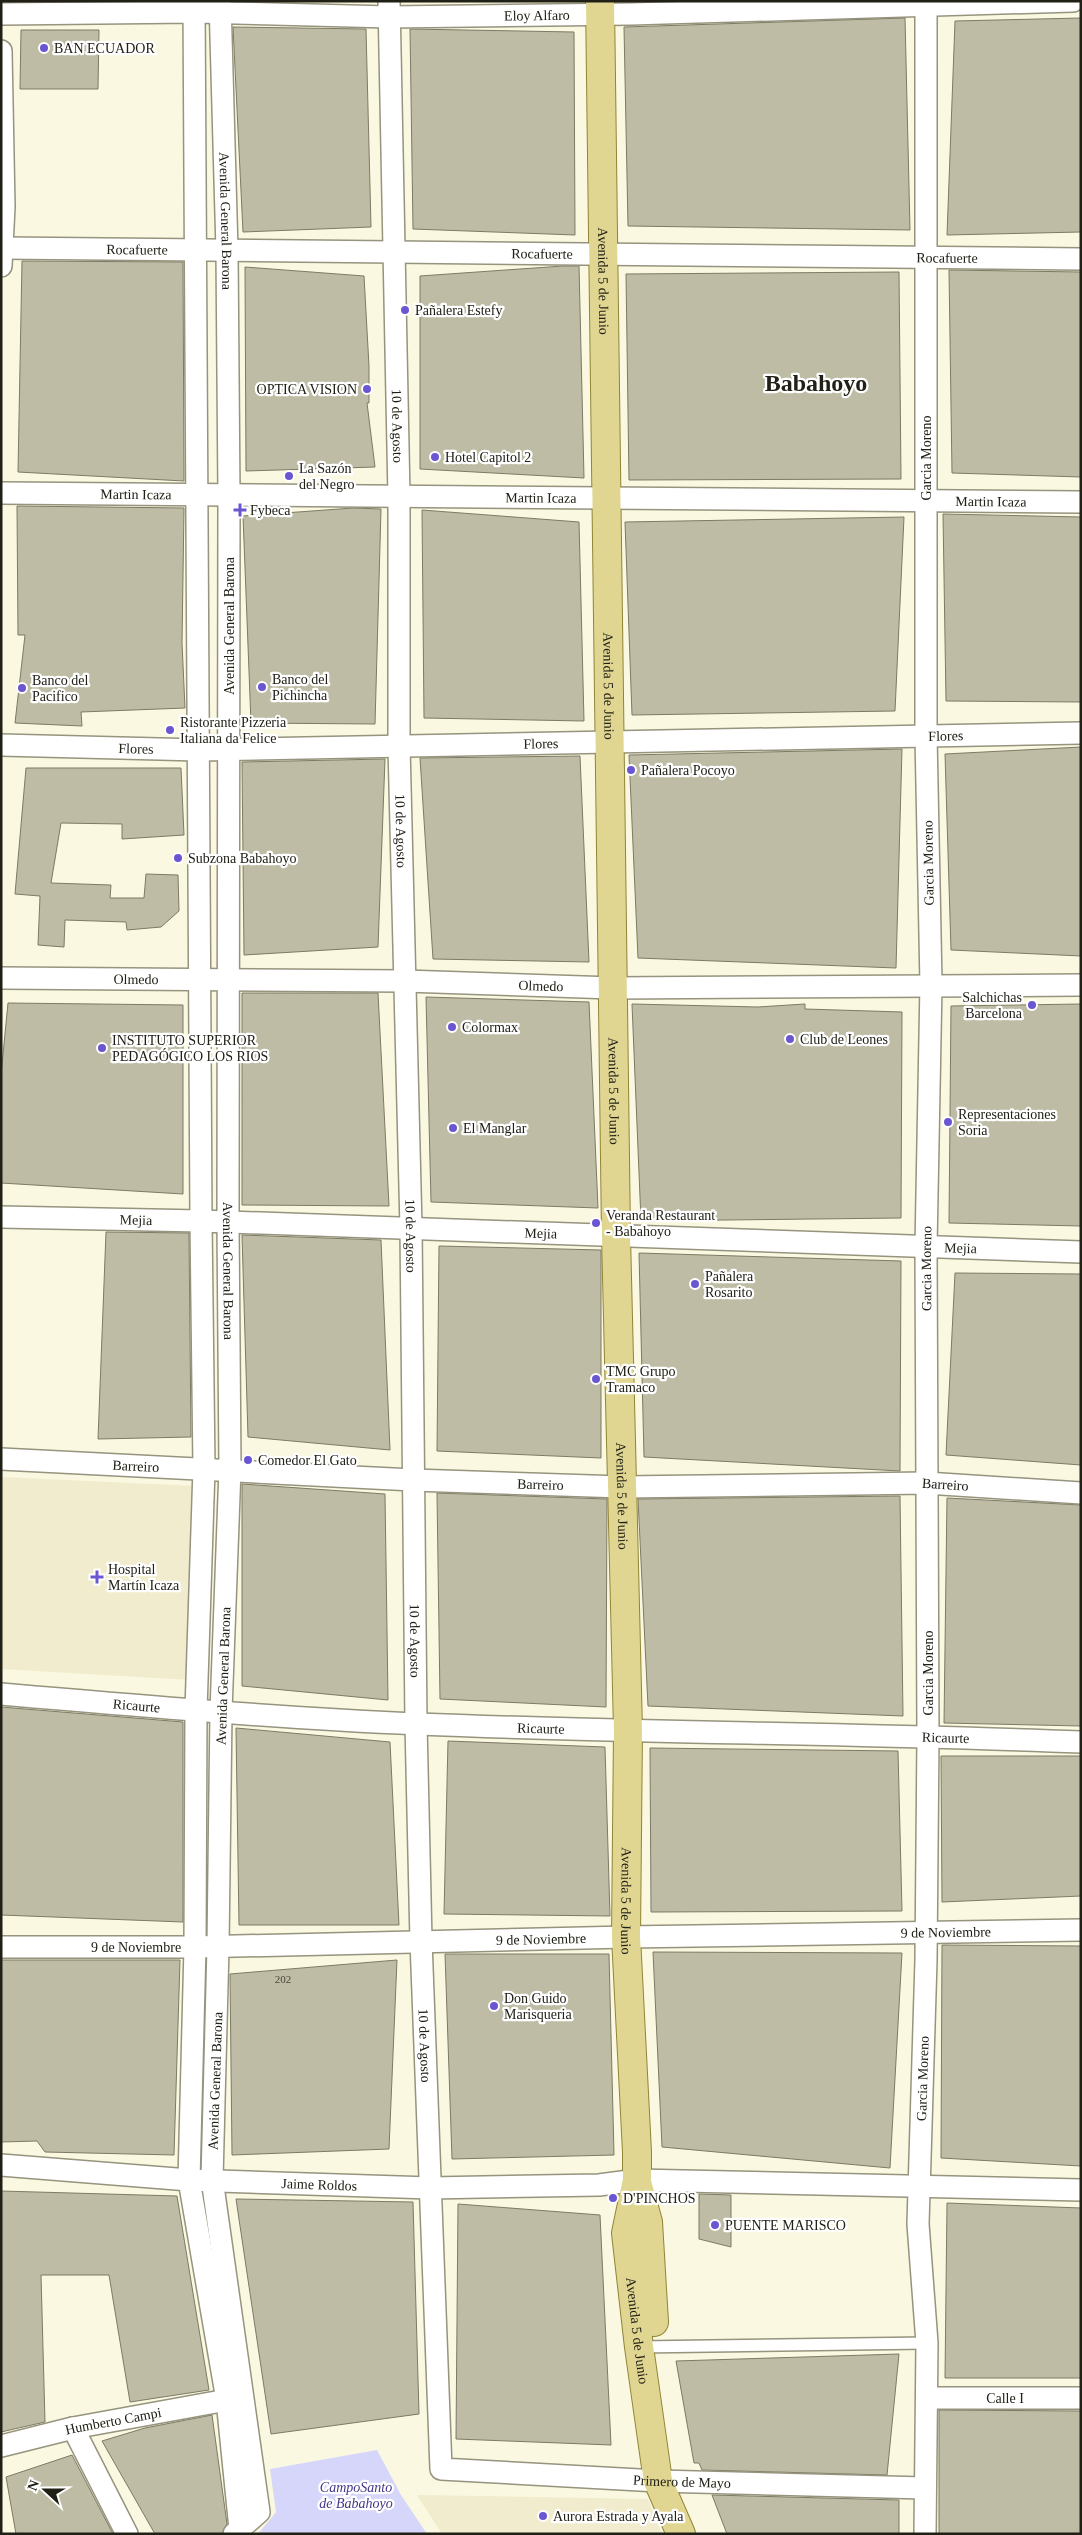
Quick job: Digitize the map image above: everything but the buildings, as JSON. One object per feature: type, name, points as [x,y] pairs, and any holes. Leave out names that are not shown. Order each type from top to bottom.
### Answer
[{"type":"main road","name":"Avenida 5 de Junio","points":[[600,7],[616,1236],[628,1730],[626,1937],[637,2180],[648,2222],[647,2346],[666,2481]]},
{"type":"main road","points":[[666,2481],[681,2534]]},
{"type":"main road","points":[[666,2481],[700,2534]]},
{"type":"street","name":"Eloy Alfaro","points":[[1,14],[195,7],[389,9],[1073,1]]},
{"type":"street","name":"Garcia Moreno","points":[[925,2534],[927,2343],[918,2224],[926,1933],[928,1736],[926,1247],[931,984],[926,736],[926,4]]},
{"type":"street","name":"Avenida General Barona","points":[[195,7],[204,1469],[196,1710],[195,1947],[189,2180],[227,2400],[237,2531]]},
{"type":"street","name":"Avenida General Barona","points":[[220,7],[227,251],[229,496],[228,1222],[230,1469],[221,1711],[218,1947],[212,2179],[259,2512],[237,2531]]},
{"type":"street","name":"10 de Agosto","points":[[389,9],[399,497],[399,746],[411,1228],[416,1724],[421,1942],[441,2469]]},
{"type":"street","points":[[1,51],[2,257]]},
{"type":"street","name":"Rocafuerte","points":[[2,257],[197,250],[1081,259]]},
{"type":"street","name":"Martin Icaza","points":[[1,493],[1081,502]]},
{"type":"street","name":"Flores","points":[[1,745],[229,750],[1081,733]]},
{"type":"street","name":"Olmedo","points":[[1,978],[405,981],[613,988],[931,984],[1081,985]]},
{"type":"street","name":"Mejia","points":[[1,1217],[201,1221],[1081,1252]]},
{"type":"street","name":"Barreiro","points":[[1,1459],[230,1469],[413,1480],[622,1487],[926,1483],[1081,1493]]},
{"type":"street","name":"Ricaurte","points":[[1,1694],[196,1710],[416,1724],[928,1736],[1081,1742]]},
{"type":"street","name":"9 de Noviembre","points":[[1,1948],[218,1947],[626,1937],[1081,1930]]},
{"type":"street","name":"Jaime Roldos","points":[[1,2165],[189,2180],[212,2179],[430,2188],[599,2185],[637,2180],[1081,2190]]},
{"type":"street","name":"Calle I","points":[[927,2398],[1081,2398]]},
{"type":"street","name":"Humberto Campi","points":[[1,2446],[73,2428],[227,2400]]},
{"type":"street","points":[[73,2428],[127,2534]]},
{"type":"street","name":"Primero de Mayo","points":[[441,2469],[666,2481],[924,2488]]},
{"type":"lane","points":[[647,2346],[927,2343]]},
{"type":"shaded area","name":"Hospital Martín Icaza","points":[[1,1477],[195,1486],[191,1680],[1,1669]]},
{"type":"shaded area","name":"Aurora Estrada y Ayala","points":[[417,2495],[648,2499],[662,2534],[442,2534]]},
{"type":"green space","name":"CampoSanto de Babahoyo","points":[[377,2450],[401,2495],[427,2534],[258,2534],[276,2512],[270,2469]]},
{"type":"place","name":"BAN ECUADOR","points":[[44,48]]},
{"type":"place","name":"Pañalera Estefy","points":[[405,310]]},
{"type":"place","name":"OPTICA VISION","points":[[367,389]]},
{"type":"place","name":"Hotel Capitol 2","points":[[435,457]]},
{"type":"place","name":"La Sazón del Negro","points":[[289,476]]},
{"type":"place","name":"Fybeca","points":[[240,510]]},
{"type":"place","name":"Banco del Pichincha","points":[[262,687]]},
{"type":"place","name":"Banco del Pacifico","points":[[22,688]]},
{"type":"place","name":"Ristorante Pizzeria Italiana da Felice","points":[[170,730]]},
{"type":"place","name":"Pañalera Pocoyo","points":[[631,770]]},
{"type":"place","name":"Subzona Babahoyo","points":[[178,858]]},
{"type":"place","name":"Salchichas Barcelona","points":[[1032,1005]]},
{"type":"place","name":"Colormax","points":[[452,1027]]},
{"type":"place","name":"Club de Leones","points":[[790,1039]]},
{"type":"place","name":"INSTITUTO SUPERIOR PEDAGÓGICO LOS RIOS","points":[[102,1048]]},
{"type":"place","name":"Representaciones Soria","points":[[948,1122]]},
{"type":"place","name":"El Manglar","points":[[453,1128]]},
{"type":"place","name":"Veranda Restaurant - Babahoyo","points":[[596,1223]]},
{"type":"place","name":"Pañalera Rosarito","points":[[695,1284]]},
{"type":"place","name":"TMC Grupo Tramaco","points":[[596,1379]]},
{"type":"place","name":"Comedor El Gato","points":[[248,1460]]},
{"type":"place","name":"Hospital Martín Icaza","points":[[97,1577]]},
{"type":"place","name":"Don Guido Marisqueria","points":[[494,2006]]},
{"type":"place","name":"D'PINCHOS","points":[[613,2198]]},
{"type":"place","name":"PUENTE MARISCO","points":[[715,2225]]},
{"type":"place","name":"Aurora Estrada y Ayala","points":[[543,2516]]},
{"type":"district","name":"Babahoyo","points":[[816,383]]}]
